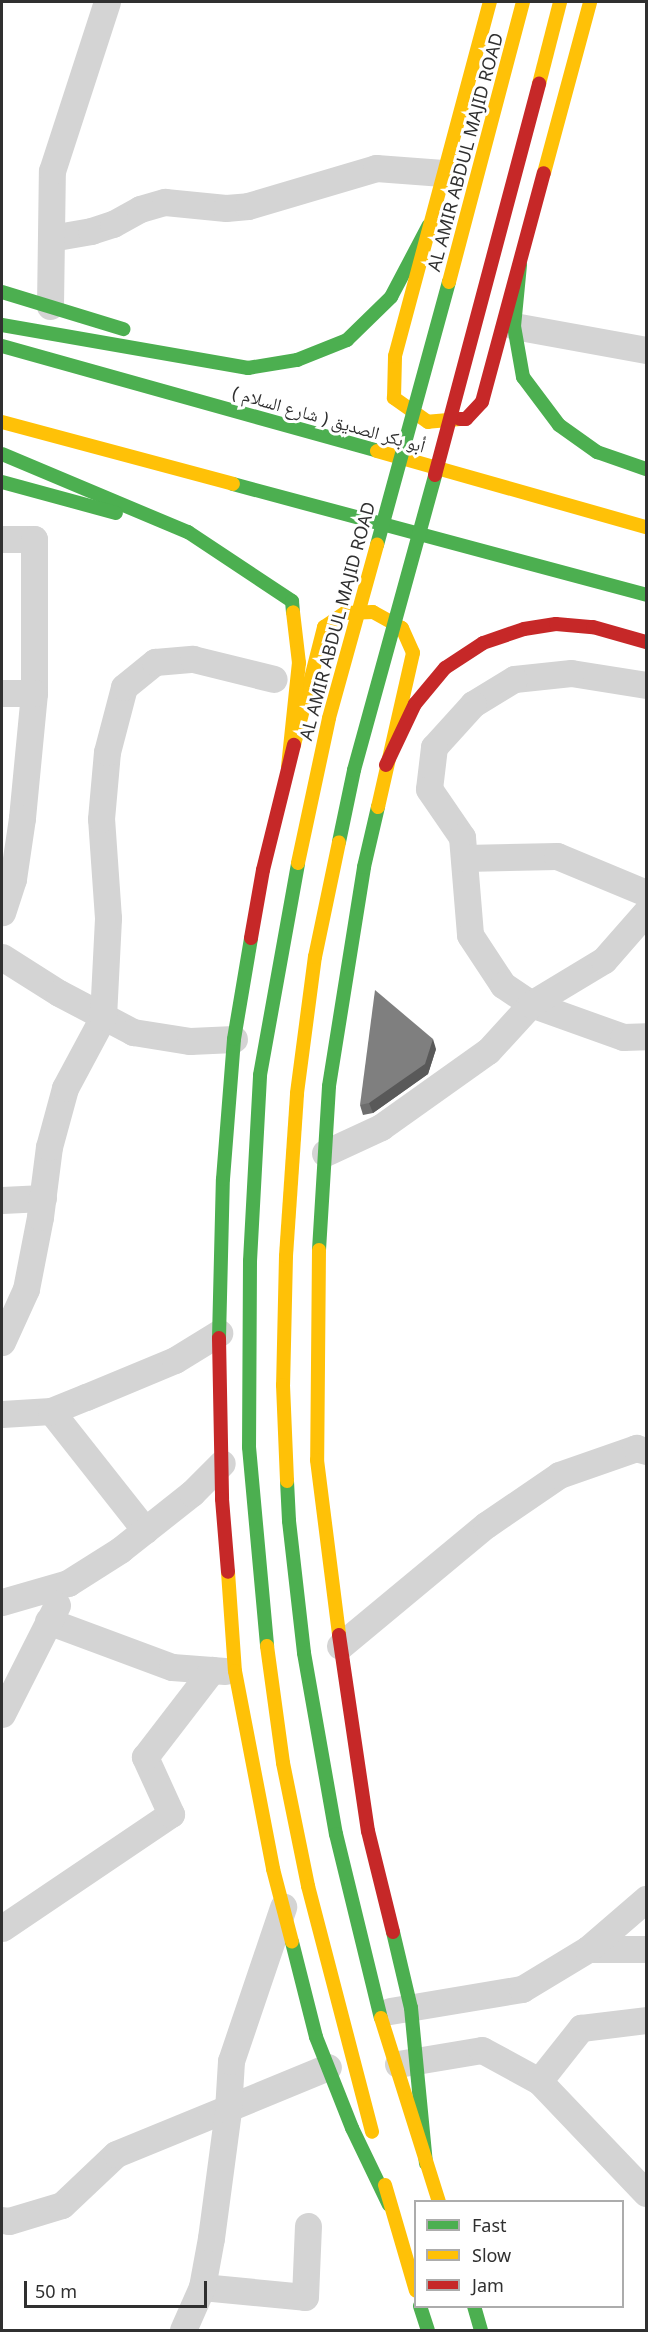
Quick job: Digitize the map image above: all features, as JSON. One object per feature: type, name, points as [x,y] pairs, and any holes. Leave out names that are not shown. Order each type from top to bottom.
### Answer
[{"type":"main road","points":[[490,2],[395,356],[394,398],[428,422],[466,419],[482,402],[590,2]]},
{"type":"main road","name":"AL AMIR ABDUL MAJID ROAD","points":[[390,2205],[308,1886],[283,1763],[264,1621],[249,1447],[250,1261],[260,1075],[291,896],[328,718],[523,2]]},
{"type":"main road","points":[[438,2200],[426,2163],[405,2063],[380,2013],[336,1834],[304,1653],[290,1521],[283,1384],[286,1256],[297,1093],[315,957],[354,770],[486,289],[560,2]]},
{"type":"main road","points":[[2,326],[248,368],[297,360],[346,340],[391,297],[429,225]]},
{"type":"main road","points":[[520,265],[514,326],[523,377],[559,425],[597,452],[646,469]]},
{"type":"main road","points":[[2,292],[248,368]]},
{"type":"main road","name":"( شارع السلام ) أبو بكر الصديق","points":[[2,346],[646,527]]},
{"type":"main road","points":[[2,422],[646,595]]},
{"type":"main road","points":[[2,454],[188,532],[292,601],[299,663],[288,767]]},
{"type":"main road","points":[[2,482],[188,532]]},
{"type":"main road","points":[[414,2283],[390,2205],[352,2128],[316,2037],[224,1670],[219,1333],[223,1179],[234,1039],[263,870],[324,627],[345,613],[373,612],[402,628],[413,653],[364,867],[330,1075],[319,1251],[317,1460],[340,1646],[368,1831],[411,2008],[405,2063],[426,2163]]},
{"type":"main road","points":[[386,765],[416,704],[445,668],[483,643],[524,629],[556,624],[593,627],[646,642]]},
{"type":"main road","points":[[420,2308],[428,2331]]},
{"type":"main road","points":[[474,2308],[482,2331]]},
{"type":"street","points":[[50,306],[52,171],[107,2]]},
{"type":"street","points":[[51,238],[91,231],[113,224],[140,209],[165,202],[226,208],[248,206],[376,168],[443,173]]},
{"type":"street","points":[[514,326],[646,350]]},
{"type":"street","points":[[2,539],[34,539],[34,693],[19,838],[13,879],[2,912]]},
{"type":"street","points":[[2,1342],[26,1289],[50,1147],[66,1088],[103,1017],[108,918],[100,819],[107,752],[124,687],[154,662],[193,659],[274,679]]},
{"type":"street","points":[[646,685],[571,673],[514,679],[473,704],[434,747],[429,789],[462,837],[470,935],[503,985],[531,1004],[622,1037],[646,1036]]},
{"type":"street","points":[[2,693],[34,693]]},
{"type":"street","points":[[464,858],[557,856],[646,893]]},
{"type":"street","points":[[325,1153],[381,1127],[488,1052],[531,1004],[604,960],[646,912]]},
{"type":"street","points":[[2,957],[59,993],[133,1032],[190,1041],[234,1039]]},
{"type":"street","points":[[2,1200],[43,1198]]},
{"type":"street","points":[[2,1414],[51,1411],[175,1360],[219,1333]]},
{"type":"street","points":[[51,1411],[145,1530]]},
{"type":"street","points":[[340,1646],[486,1525],[559,1475],[643,1448]]},
{"type":"street","points":[[2,1602],[68,1583],[145,1530],[192,1493],[222,1463]]},
{"type":"street","points":[[2,1714],[68,1583]]},
{"type":"street","points":[[48,1621],[172,1667],[224,1670]]},
{"type":"street","points":[[2,1928],[171,1814],[145,1757],[224,1670]]},
{"type":"street","points":[[380,2013],[522,1989],[588,1949],[646,1899]]},
{"type":"street","points":[[183,2331],[202,2287],[228,2110],[231,2061],[283,1907]]},
{"type":"street","points":[[588,1949],[646,1949]]},
{"type":"street","points":[[539,2081],[581,2028],[646,2020]]},
{"type":"street","points":[[405,2063],[482,2050],[539,2081],[646,2193]]},
{"type":"street","points":[[2,2220],[9,2221],[62,2205],[116,2154],[228,2110],[328,2067]]},
{"type":"street","points":[[202,2287],[305,2297],[308,2226]]},
{"type":"building","points":[[375,990],[433,1039],[425,1064],[369,1103],[360,1105]]},
{"type":"traffic: fast","points":[[2,325],[248,368],[297,360],[347,340],[391,297],[429,225]]},
{"type":"traffic: fast","points":[[520,265],[514,326],[523,377],[559,425],[597,452],[646,469]]},
{"type":"traffic: fast","points":[[377,545],[449,282]]},
{"type":"traffic: fast","points":[[2,292],[123,329]]},
{"type":"traffic: fast","points":[[2,346],[377,451]]},
{"type":"traffic: fast","points":[[2,454],[188,532],[292,601],[293,612]]},
{"type":"traffic: fast","points":[[339,842],[354,770],[435,475]]},
{"type":"traffic: fast","points":[[2,482],[116,513]]},
{"type":"traffic: fast","points":[[233,484],[646,595]]},
{"type":"traffic: fast","points":[[319,1250],[329,1086],[364,867],[378,807]]},
{"type":"traffic: fast","points":[[250,1261],[260,1075],[298,863]]},
{"type":"traffic: fast","points":[[219,1338],[223,1179],[234,1039],[251,938]]},
{"type":"traffic: fast","points":[[250,1261],[249,1447],[267,1646]]},
{"type":"traffic: fast","points":[[287,1481],[289,1521],[304,1653],[336,1834],[381,2018]]},
{"type":"traffic: fast","points":[[393,1932],[411,2008],[426,2163]]},
{"type":"traffic: fast","points":[[292,1942],[316,2037],[352,2128],[389,2205]]},
{"type":"traffic: fast","points":[[421,2308],[428,2330]]},
{"type":"traffic: fast","points":[[475,2308],[481,2330]]},
{"type":"traffic: slow","points":[[460,419],[428,422],[394,398],[395,356],[490,2]]},
{"type":"traffic: slow","points":[[449,282],[523,2]]},
{"type":"traffic: slow","points":[[539,84],[560,2]]},
{"type":"traffic: slow","points":[[544,173],[590,2]]},
{"type":"traffic: slow","points":[[2,422],[233,484]]},
{"type":"traffic: slow","points":[[377,451],[646,527]]},
{"type":"traffic: slow","points":[[298,863],[329,718],[377,545]]},
{"type":"traffic: slow","points":[[288,767],[299,663],[293,612]]},
{"type":"traffic: slow","points":[[294,745],[324,627],[345,613],[373,612],[402,628],[413,653],[378,807]]},
{"type":"traffic: slow","points":[[286,1256],[297,1093],[315,957],[339,842]]},
{"type":"traffic: slow","points":[[319,1250],[317,1460],[339,1635]]},
{"type":"traffic: slow","points":[[286,1256],[283,1385],[287,1481]]},
{"type":"traffic: slow","points":[[228,1572],[235,1671],[273,1869],[292,1942]]},
{"type":"traffic: slow","points":[[267,1646],[283,1763],[308,1886],[372,2132]]},
{"type":"traffic: slow","points":[[381,2018],[438,2200]]},
{"type":"traffic: slow","points":[[385,2185],[414,2284]]},
{"type":"traffic: jam","points":[[435,475],[539,84]]},
{"type":"traffic: jam","points":[[460,419],[466,419],[482,402],[544,173]]},
{"type":"traffic: jam","points":[[386,765],[415,704],[445,668],[483,643],[524,629],[556,624],[593,627],[646,642]]},
{"type":"traffic: jam","points":[[251,938],[263,870],[294,745]]},
{"type":"traffic: jam","points":[[219,1338],[222,1499],[228,1572]]},
{"type":"traffic: jam","points":[[339,1635],[368,1831],[393,1932]]}]
